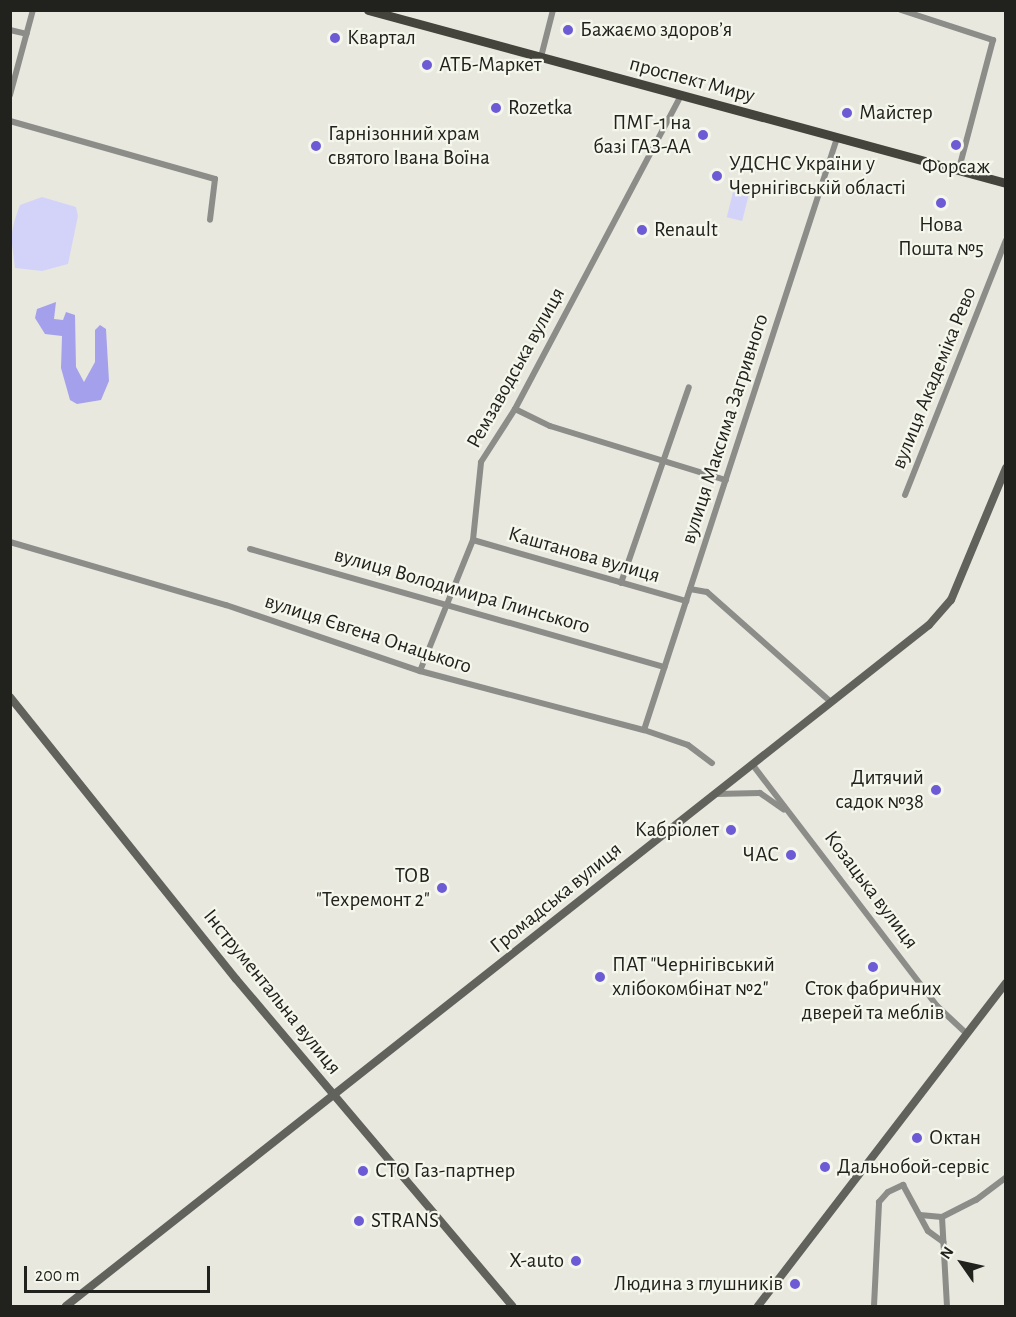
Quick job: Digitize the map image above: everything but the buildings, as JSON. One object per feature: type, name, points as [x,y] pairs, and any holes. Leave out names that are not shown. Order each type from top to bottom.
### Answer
[{"type":"main road","name":"проспект Миру","points":[[368,10],[1005,183]]},
{"type":"street","points":[[10,95],[33,10]]},
{"type":"street","points":[[541,57],[553,10]]},
{"type":"street","points":[[901,10],[993,40],[959,169]]},
{"type":"street","points":[[10,30],[27,34]]},
{"type":"street","name":"Ремзаводська вулиця","points":[[420,671],[473,540],[481,462],[515,409],[681,96]]},
{"type":"street","points":[[10,121],[215,179],[210,220]]},
{"type":"street","name":"вулиця Максима Загривного","points":[[644,730],[837,138]]},
{"type":"street","name":"вулиця Академіка Рево","points":[[905,495],[1005,240]]},
{"type":"street","points":[[621,583],[689,387]]},
{"type":"street","points":[[515,409],[550,426],[726,480]]},
{"type":"street","name":"Громадська вулиця","points":[[66,1306],[333,1095],[501,966],[945,610],[1005,468]]},
{"type":"street","name":"Каштанова вулиця","points":[[473,540],[686,601]]},
{"type":"street","name":"вулиця Євгена Онацького","points":[[10,542],[226,605],[420,671],[644,730],[688,745],[712,763]]},
{"type":"street","name":"вулиця Володимира Глинського","points":[[250,549],[665,667]]},
{"type":"street","points":[[690,589],[706,592],[831,702]]},
{"type":"street","name":"Інструментальна вулиця","points":[[10,697],[333,1095],[512,1306]]},
{"type":"street","name":"Козацька вулиця","points":[[752,764],[937,1006],[967,1034]]},
{"type":"street","points":[[712,795],[740,790],[760,793],[791,816]]},
{"type":"street","points":[[758,1306],[1005,983]]},
{"type":"street","points":[[920,1215],[942,1217],[976,1200],[1005,1177]]},
{"type":"street","points":[[874,1306],[879,1202],[898,1184],[903,1185],[928,1231],[943,1242]]},
{"type":"street","points":[[942,1217],[947,1306]]},
{"type":"shaded area","points":[[733,192],[749,196],[742,221],[727,217]]},
{"type":"shaded area","points":[[42,197],[76,207],[78,216],[68,264],[42,271],[15,268],[11,236],[20,205]]},
{"type":"shaded area","points":[[56,302],[54,319],[63,320],[66,312],[75,315],[76,367],[84,382],[95,362],[95,330],[100,325],[106,329],[109,381],[101,400],[77,404],[70,400],[61,368],[62,336],[45,334],[35,318],[37,309]]},
{"type":"place","name":"Бажаємо здоров’я","points":[[568,30]]},
{"type":"place","name":"Квартал","points":[[335,38]]},
{"type":"place","name":"АТБ-Маркет","points":[[427,65]]},
{"type":"place","name":"Rozetka","points":[[496,108]]},
{"type":"place","name":"Майстер","points":[[847,113]]},
{"type":"place","name":"ПМГ-1 на базі ГАЗ-АА","points":[[703,135]]},
{"type":"place","name":"Форсаж","points":[[956,145]]},
{"type":"place","name":"Гарнізонний храм святого Івана Воїна","points":[[316,146]]},
{"type":"place","name":"УДСНС України у Чернігівській області","points":[[717,176]]},
{"type":"place","name":"Нова Пошта №5","points":[[941,203]]},
{"type":"place","name":"Renault","points":[[642,230]]},
{"type":"place","name":"Дитячий садок №38","points":[[936,790]]},
{"type":"place","name":"Кабріолет","points":[[731,830]]},
{"type":"place","name":"ЧАС","points":[[791,855]]},
{"type":"place","name":"ТОВ \"Техремонт 2\"","points":[[442,888]]},
{"type":"place","name":"Сток фабричних дверей та меблів","points":[[873,967]]},
{"type":"place","name":"ПАТ \"Чернігівський хлібокомбінат №2\"","points":[[600,977]]},
{"type":"place","name":"Октан","points":[[917,1138]]},
{"type":"place","name":"Дальнобой-сервіс","points":[[825,1167]]},
{"type":"place","name":"СТО Газ-партнер","points":[[363,1171]]},
{"type":"place","name":"STRANS","points":[[359,1221]]},
{"type":"place","name":"X-auto","points":[[576,1261]]},
{"type":"place","name":"Людина з глушників","points":[[795,1284]]}]
